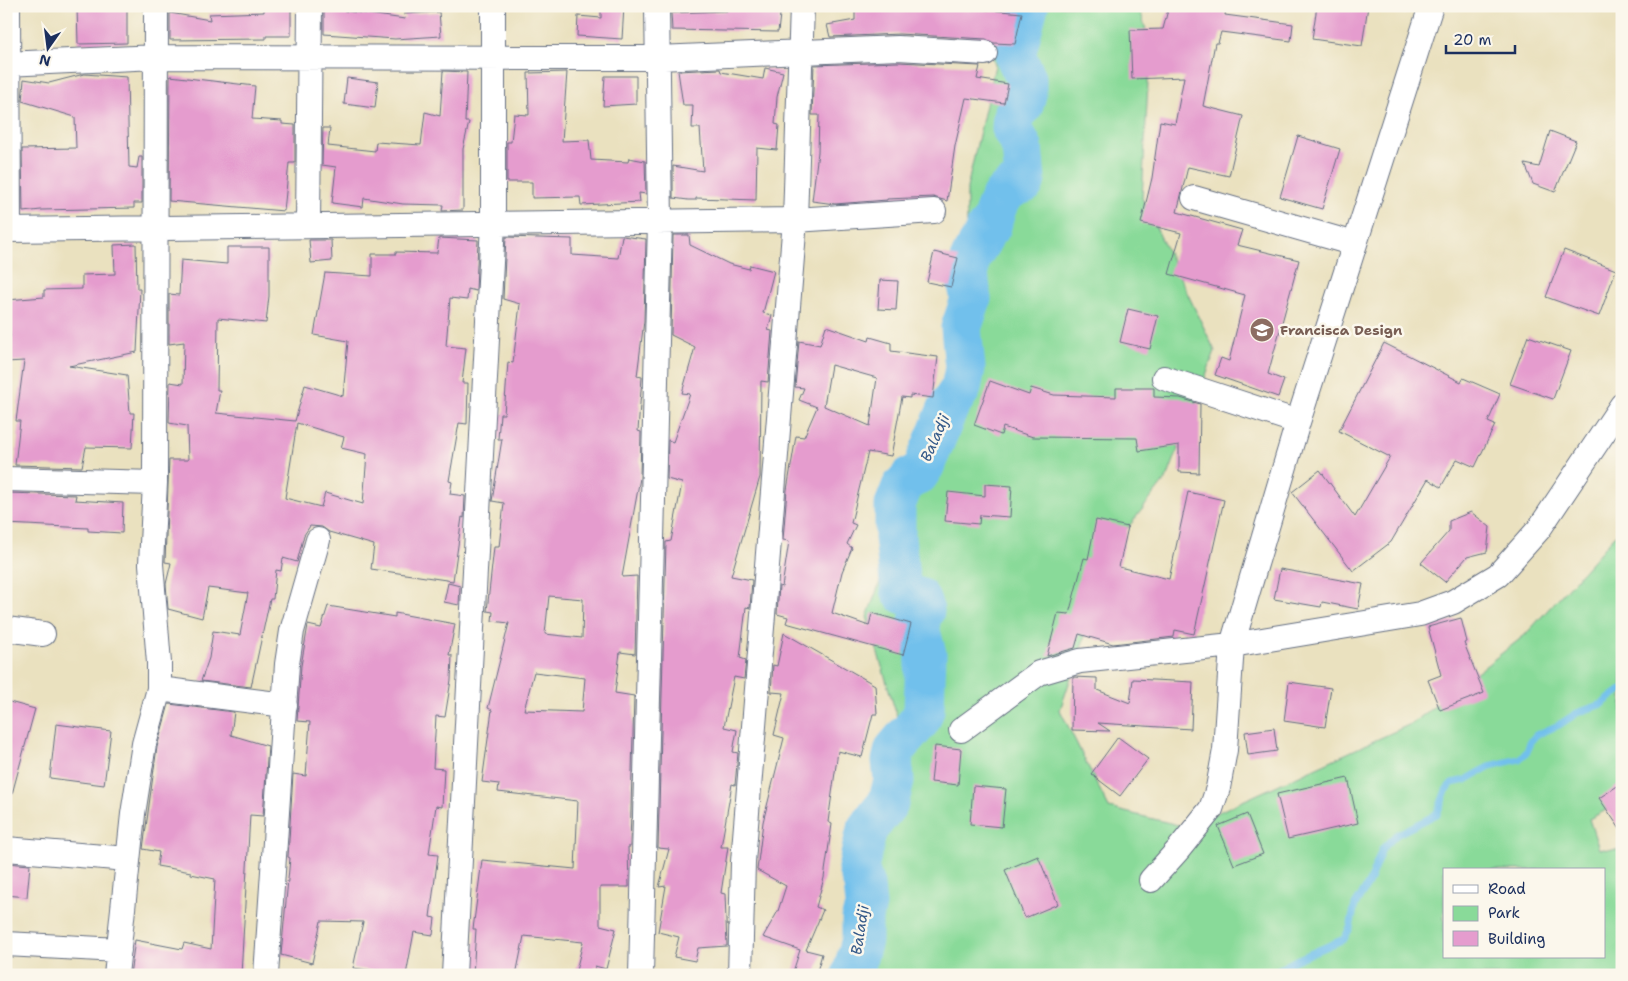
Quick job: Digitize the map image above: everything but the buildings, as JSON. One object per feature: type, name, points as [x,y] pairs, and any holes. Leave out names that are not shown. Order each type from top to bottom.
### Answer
[{"type":"street","points":[[8,6],[8,230],[794,220],[934,211]]},
{"type":"street","points":[[116,975],[128,859],[144,744],[159,689],[159,663],[151,564],[155,482],[156,6]]},
{"type":"street","points":[[308,226],[310,6]]},
{"type":"street","points":[[454,975],[493,224],[493,6]]},
{"type":"street","points":[[641,975],[660,222],[657,6]]},
{"type":"street","points":[[740,975],[743,862],[794,220],[802,6]]},
{"type":"street","points":[[1151,880],[1178,850],[1211,808],[1218,788],[1224,750],[1232,645],[1298,422],[1432,6]]},
{"type":"street","points":[[7,64],[156,57],[493,56],[658,58],[898,48],[985,53]]},
{"type":"street","points":[[1194,198],[1355,244]]},
{"type":"street","points":[[1164,378],[1298,422]]},
{"type":"street","points":[[961,730],[1039,673],[1080,661],[1232,645],[1420,614],[1452,602],[1498,575],[1538,529],[1622,405]]},
{"type":"street","points":[[6,479],[155,482]]},
{"type":"street","points":[[266,975],[292,631],[318,540]]},
{"type":"street","points":[[6,629],[44,634]]},
{"type":"street","points":[[159,689],[285,705]]},
{"type":"street","points":[[6,849],[128,859]]},
{"type":"street","points":[[6,944],[119,950]]},
{"type":"green space","name":"Baladji","points":[[976,6],[1139,6],[1150,44],[1142,198],[1215,351],[1168,476],[1116,543],[1060,710],[1109,808],[1186,827],[1413,723],[1525,635],[1622,528],[1622,802],[1589,819],[1599,849],[1622,850],[1622,975],[844,975],[852,894],[856,820],[873,801],[905,743],[867,617],[913,492],[966,308],[967,188],[995,65]]},
{"type":"waterway","name":"Baladji","points":[[852,975],[862,940],[862,917],[866,905],[864,885],[858,868],[867,829],[888,803],[894,781],[892,761],[895,749],[920,720],[924,710],[926,654],[918,624],[924,611],[919,598],[904,594],[901,590],[895,538],[895,505],[902,487],[911,477],[918,475],[924,466],[949,406],[961,388],[965,368],[961,328],[971,299],[967,281],[970,290],[969,262],[986,229],[991,226],[1000,199],[1009,189],[1024,183],[1022,147],[1012,129],[1013,116],[1023,105],[1026,94],[1026,78],[1015,55],[1028,6]]},
{"type":"waterway","points":[[1268,975],[1296,960],[1344,939],[1350,928],[1355,905],[1368,885],[1382,849],[1396,835],[1437,814],[1446,790],[1452,783],[1466,780],[1490,766],[1519,759],[1527,752],[1530,742],[1536,735],[1559,725],[1577,713],[1602,704],[1622,689]]},
{"type":"place","name":"Francisca Design","points":[[1262,330]]}]
